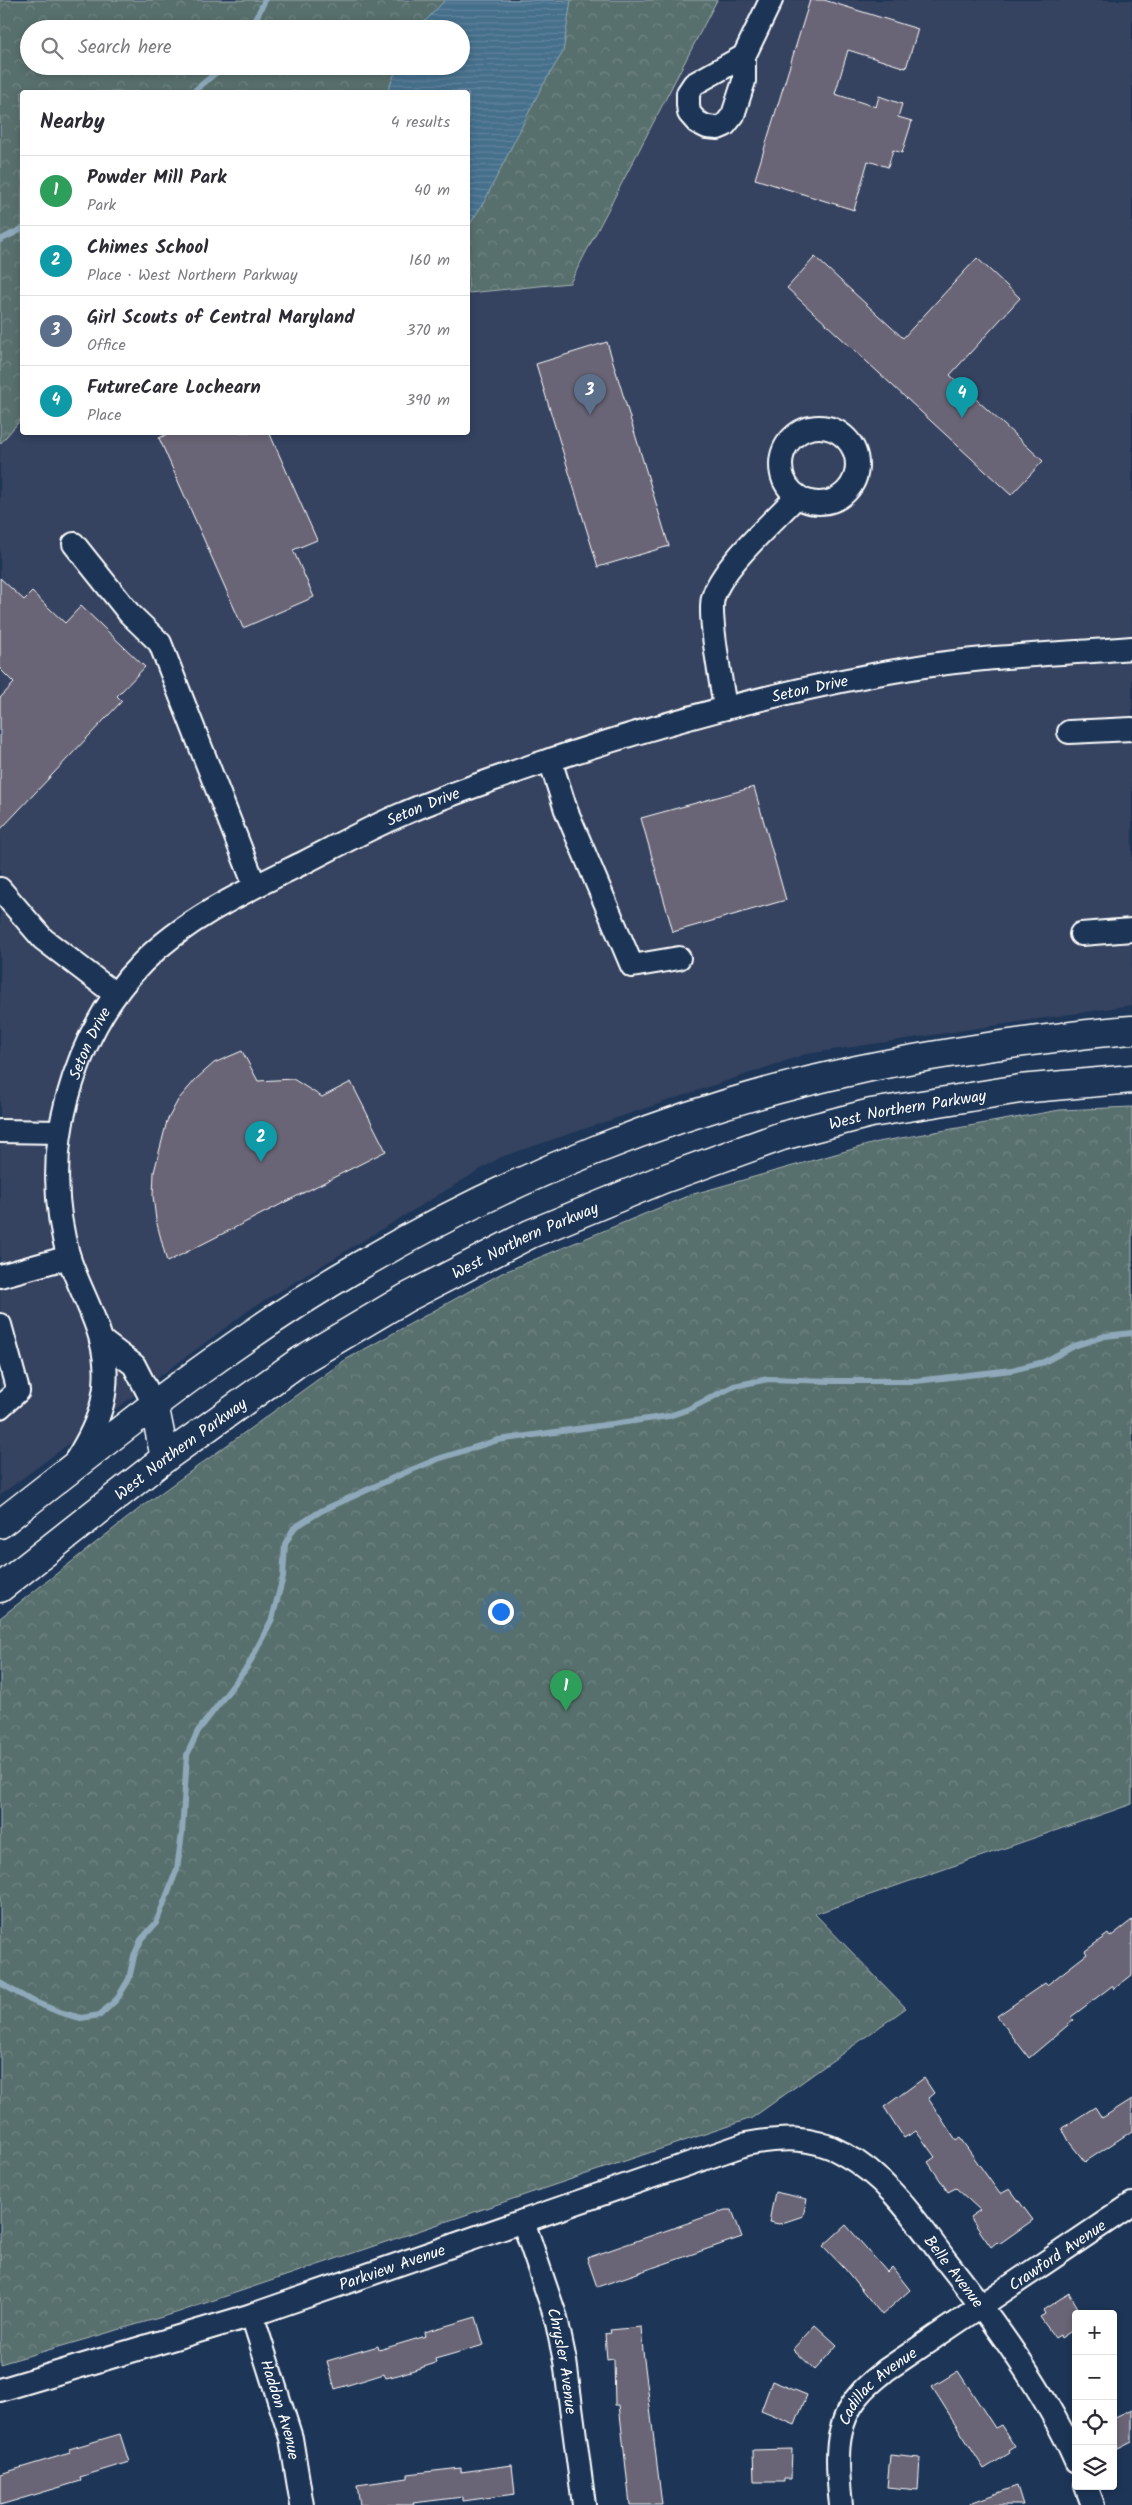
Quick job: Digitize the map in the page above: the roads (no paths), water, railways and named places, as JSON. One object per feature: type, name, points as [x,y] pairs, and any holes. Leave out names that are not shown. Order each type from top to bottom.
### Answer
[{"type":"main road","points":[[0,1524],[154,1404],[270,1322],[359,1266],[524,1180],[689,1116],[855,1070],[1020,1043],[1132,1030]]},
{"type":"main road","name":"West Northern Parkway","points":[[0,1588],[166,1458],[261,1388],[355,1326],[469,1264],[530,1234],[644,1187],[782,1136],[871,1113],[1020,1089],[1132,1079]]},
{"type":"main road","points":[[154,1404],[166,1458]]},
{"type":"street","points":[[744,56],[771,0]]},
{"type":"street","points":[[725,708],[712,617],[712,599],[720,582],[733,564],[797,496]]},
{"type":"street","points":[[74,544],[129,613],[160,643],[255,886]]},
{"type":"street","name":"Seton Drive","points":[[70,1469],[91,1436],[101,1414],[106,1393],[101,1340],[69,1257],[57,1186],[60,1132],[74,1075],[85,1047],[114,994],[144,962],[181,928],[255,886],[403,813],[550,760],[615,739],[725,708],[838,682],[920,666],[995,658],[1132,648]]},
{"type":"street","points":[[1069,732],[1132,728]]},
{"type":"street","points":[[550,760],[566,810],[632,966],[679,958]]},
{"type":"street","points":[[0,889],[43,940],[114,994]]},
{"type":"street","points":[[1081,934],[1132,930]]},
{"type":"street","points":[[0,1131],[60,1132]]},
{"type":"street","points":[[0,1276],[69,1257]]},
{"type":"street","points":[[0,1325],[18,1391],[0,1407]]},
{"type":"street","points":[[101,1340],[134,1365],[154,1404]]},
{"type":"street","name":"Parkview Avenue","points":[[0,2390],[252,2315],[746,2144],[783,2138]]},
{"type":"street","name":"Belle Avenue","points":[[783,2138],[814,2142],[832,2148],[868,2169],[893,2191],[981,2304],[1039,2392],[1072,2452]]},
{"type":"street","name":"Crawford Avenue","points":[[981,2304],[1132,2204]]},
{"type":"street","name":"Chrysler Avenue","points":[[523,2221],[558,2326],[565,2361],[584,2505]]},
{"type":"street","name":"Cadillac Avenue","points":[[841,2505],[836,2456],[847,2414],[859,2394],[886,2370],[981,2304]]},
{"type":"street","name":"Haddon Avenue","points":[[252,2315],[291,2438],[302,2505]]},
{"type":"street","points":[[1087,2490],[1093,2505]]},
{"type":"waterway","points":[[255,20],[265,0]]},
{"type":"waterway","points":[[195,90],[213,75]]},
{"type":"waterway","points":[[0,240],[20,230]]},
{"type":"waterway","points":[[0,1983],[30,2000],[59,2012],[81,2018],[100,2015],[117,1999],[129,1979],[134,1956],[141,1940],[156,1923],[177,1869],[182,1833],[187,1755],[198,1731],[248,1666],[272,1619],[283,1577],[285,1544],[294,1528],[321,1511],[438,1459],[498,1440],[669,1416],[689,1409],[734,1386],[768,1379],[916,1381],[1012,1370],[1044,1362],[1074,1346],[1105,1336],[1132,1333]]},
{"type":"place","name":"Girl Scouts of Central Maryland","points":[[590,415]]},
{"type":"place","name":"FutureCare Lochearn","points":[[962,418]]},
{"type":"place","name":"Chimes School","points":[[261,1162]]},
{"type":"place","name":"Powder Mill Park","points":[[566,1711]]}]
